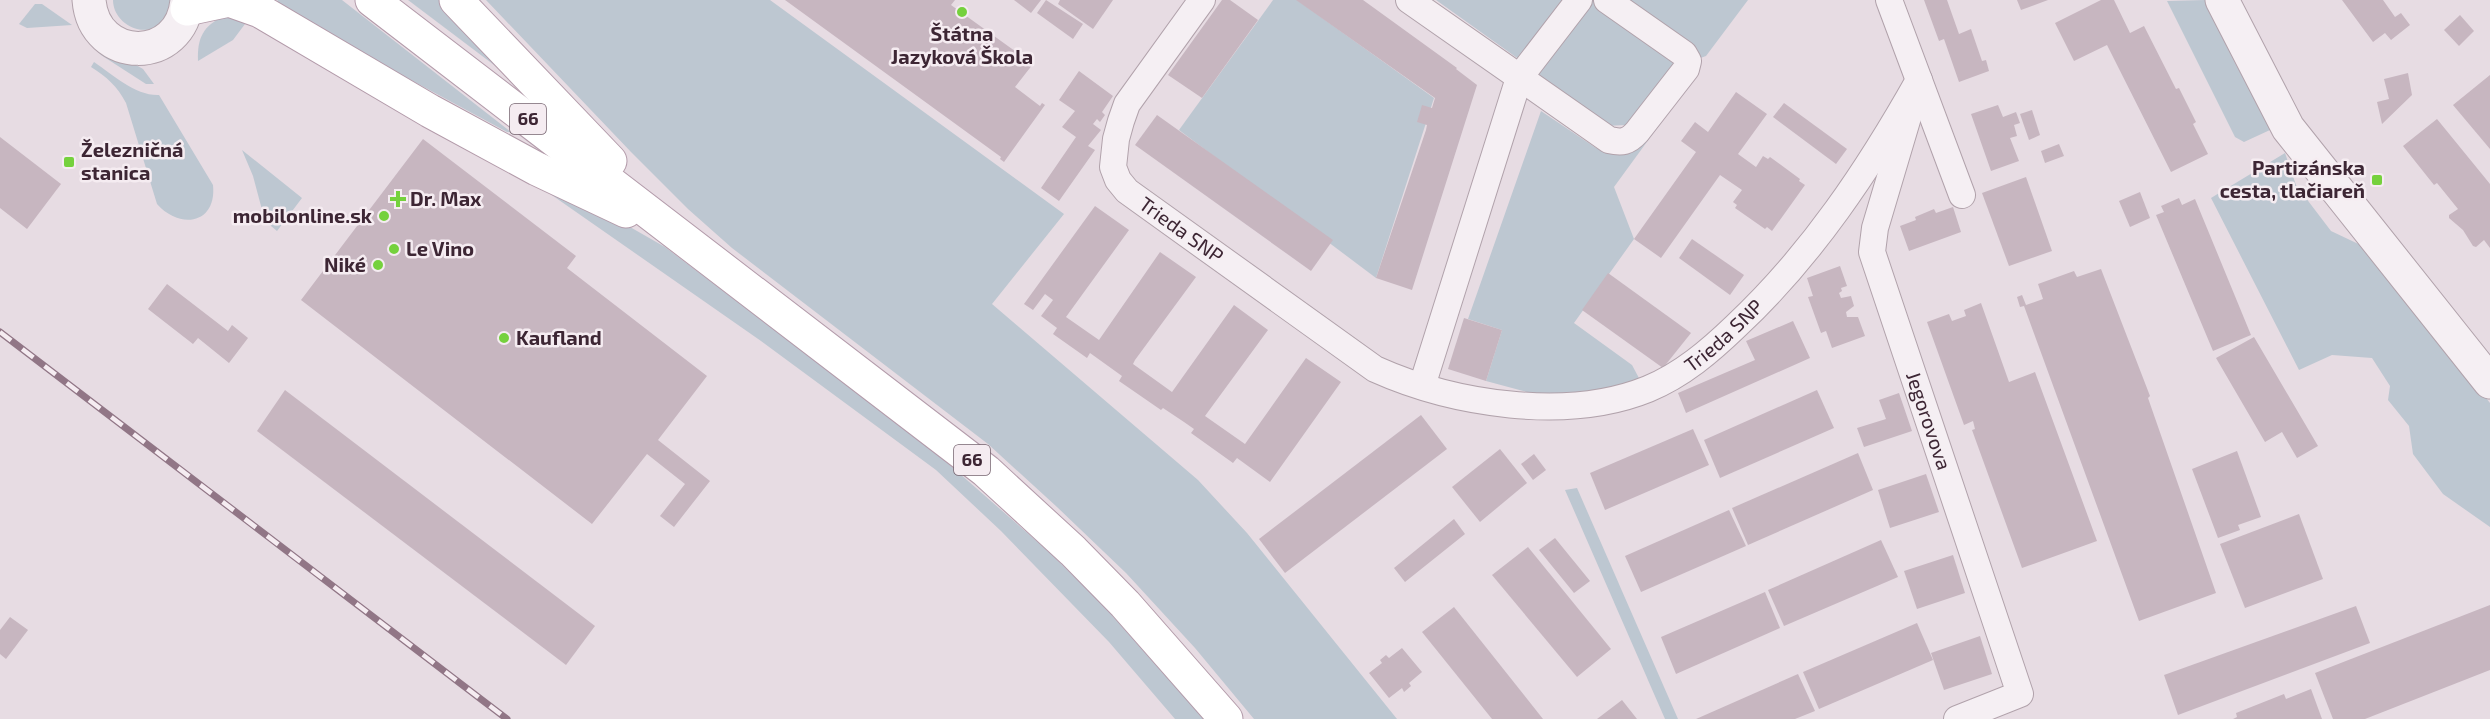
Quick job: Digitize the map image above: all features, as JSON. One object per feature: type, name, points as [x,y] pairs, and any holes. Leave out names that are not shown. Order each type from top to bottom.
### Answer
[{"type":"main road","points":[[187,5],[229,0],[260,11],[430,111],[537,169],[684,238]]},
{"type":"main road","name":"66","points":[[372,0],[946,439],[1002,485],[1125,604],[1226,719]]},
{"type":"main road","points":[[456,0],[684,238]]},
{"type":"street","points":[[89,0],[93,19],[103,34],[118,45],[136,49],[156,46],[167,40],[180,25],[187,5]]},
{"type":"street","name":"Trieda SNP","points":[[1202,0],[1127,104],[1116,139],[1113,167],[1118,180],[1127,191],[1375,369],[1422,386],[1512,404],[1581,406],[1617,399],[1647,389],[1682,371],[1727,334],[1792,269],[1839,206],[1897,120],[1919,80]]},
{"type":"street","points":[[1409,0],[1609,141],[1629,141],[1686,69],[1688,62],[1684,54],[1607,0]]},
{"type":"street","points":[[1422,386],[1519,78],[1579,0]]},
{"type":"street","points":[[1889,0],[1962,195]]},
{"type":"street","points":[[2222,0],[2288,128],[2490,382]]},
{"type":"street","name":"Jegorovova","points":[[1919,80],[1875,228],[1872,252],[2020,694],[1957,719]]},
{"type":"shaded area","points":[[113,0],[171,0],[171,2],[165,17],[157,26],[141,30],[132,28],[119,17]]},
{"type":"shaded area","points":[[277,0],[342,0],[511,132],[507,132],[276,7]]},
{"type":"shaded area","points":[[408,0],[443,0],[535,96]]},
{"type":"shaded area","points":[[486,0],[770,0],[1064,214],[992,304],[1198,480],[1247,533],[1397,719],[1254,719],[1195,648],[1126,573],[1057,507],[988,444],[732,248],[688,209]]},
{"type":"shaded area","points":[[1273,0],[1297,0],[1434,98],[1376,278],[1179,130]]},
{"type":"shaded area","points":[[1436,0],[1748,0],[1706,56],[1675,67],[1626,125],[1604,126],[1537,81],[1520,60]]},
{"type":"shaded area","points":[[2205,0],[2236,65],[2268,122],[2270,130],[2244,142],[2235,137],[2167,1]]},
{"type":"shaded area","points":[[35,4],[42,4],[72,25],[27,28],[19,24]]},
{"type":"shaded area","points":[[224,16],[251,16],[233,40],[198,61],[200,39],[211,24]]},
{"type":"shaded area","points":[[96,42],[143,69],[154,84],[146,84],[101,55],[97,51]]},
{"type":"shaded area","points":[[94,62],[133,88],[159,95],[213,185],[213,198],[203,215],[186,220],[166,212],[157,204],[126,103],[111,82],[91,67]]},
{"type":"shaded area","points":[[1541,111],[1596,148],[1616,153],[1668,113],[1614,187],[1634,239],[1574,323],[1632,365],[1640,380],[1601,391],[1553,399],[1486,381],[1502,330],[1468,319]]},
{"type":"shaded area","points":[[242,150],[302,198],[277,231],[265,221],[253,176]]},
{"type":"shaded area","points":[[2285,153],[2296,185],[2331,231],[2369,249],[2490,403],[2490,527],[2443,494],[2413,454],[2409,426],[2388,400],[2390,386],[2372,358],[2332,355],[2299,370],[2211,198]]},
{"type":"shaded area","points":[[493,154],[581,199],[665,247],[927,445],[1048,551],[1102,604],[1204,719],[1175,719],[1109,642],[1001,531],[936,470],[761,341]]},
{"type":"shaded area","points":[[1577,488],[1678,719],[1665,719],[1565,490]]},
{"type":"building","points":[[785,0],[955,0],[951,5],[1033,64],[1015,87],[1040,106],[1042,103],[1045,105],[1004,162],[1000,159],[1001,157]]},
{"type":"building","points":[[1014,0],[1041,0],[1031,13]]},
{"type":"building","points":[[1046,0],[1083,24],[1073,39],[1037,13]]},
{"type":"building","points":[[1060,0],[1113,0],[1093,29],[1058,4]]},
{"type":"building","points":[[1222,0],[1230,0],[1258,20],[1202,98],[1168,75]]},
{"type":"building","points":[[1296,0],[1363,0],[1477,85],[1412,290],[1376,278],[1426,130],[1427,125],[1417,122],[1422,105],[1432,108],[1435,98]]},
{"type":"building","points":[[1924,0],[1947,0],[1959,34],[1971,29],[1982,61],[1986,60],[1989,71],[1959,82],[1944,39],[1939,41]]},
{"type":"building","points":[[2017,0],[2048,0],[2021,10]]},
{"type":"building","points":[[2101,0],[2114,0],[2130,33],[2144,26],[2176,89],[2179,88],[2196,122],[2193,124],[2208,154],[2171,172],[2107,45],[2074,61],[2055,23]]},
{"type":"building","points":[[2342,0],[2383,0],[2395,17],[2401,13],[2410,25],[2391,40],[2385,33],[2373,42]]},
{"type":"building","points":[[2460,15],[2474,31],[2459,46],[2444,30]]},
{"type":"building","points":[[1079,71],[1113,96],[1102,112],[1105,115],[1100,122],[1097,119],[1093,124],[1101,130],[1088,146],[1095,150],[1059,201],[1041,188],[1076,137],[1062,127],[1075,111],[1059,100]]},
{"type":"building","points":[[2408,73],[2412,95],[2382,124],[2377,102],[2389,99],[2384,79]]},
{"type":"building","points":[[2490,75],[2490,149],[2453,105]]},
{"type":"building","points":[[1736,92],[1767,114],[1738,154],[1756,167],[1763,156],[1768,159],[1770,157],[1805,185],[1772,231],[1767,227],[1765,229],[1735,208],[1737,205],[1733,202],[1742,190],[1720,175],[1661,258],[1634,239],[1696,152],[1681,141],[1695,122],[1708,132]]},
{"type":"building","points":[[1784,103],[1847,149],[1836,164],[1773,117]]},
{"type":"building","points":[[1998,105],[2003,117],[2016,112],[2020,123],[2014,125],[2017,136],[2010,138],[2019,161],[1991,171],[1971,114]]},
{"type":"building","points":[[2032,110],[2040,135],[2029,140],[2020,114]]},
{"type":"building","points":[[1157,115],[1333,240],[1311,271],[1135,145]]},
{"type":"building","points":[[2437,119],[2490,184],[2490,248],[2484,240],[2476,247],[2473,246],[2463,230],[2449,218],[2449,215],[2458,209],[2437,183],[2434,185],[2403,146]]},
{"type":"building","points":[[0,137],[61,184],[27,229],[0,208]]},
{"type":"building","name":"Kaufland","points":[[423,139],[576,256],[567,268],[707,376],[658,440],[710,481],[674,527],[660,516],[685,484],[647,454],[592,524],[301,300]]},
{"type":"building","points":[[2059,144],[2064,156],[2045,163],[2041,151]]},
{"type":"building","points":[[2026,177],[2052,251],[2009,266],[1982,193]]},
{"type":"building","points":[[2140,192],[2150,218],[2130,227],[2119,201]]},
{"type":"building","points":[[2179,198],[2182,205],[2195,199],[2251,335],[2213,351],[2156,215],[2164,212],[2161,206]]},
{"type":"building","points":[[1095,206],[1129,230],[1066,317],[1099,340],[1160,252],[1196,277],[1133,364],[1172,392],[1234,305],[1268,330],[1205,416],[1245,444],[1306,358],[1341,382],[1270,482],[1237,458],[1233,463],[1191,433],[1194,429],[1119,381],[1122,376],[1090,353],[1087,358],[1053,334],[1057,328],[1041,316],[1053,300],[1045,294],[1033,310],[1024,304]]},
{"type":"building","points":[[1953,207],[1961,232],[1909,251],[1900,226],[1934,209],[1936,213]]},
{"type":"building","points":[[1692,239],[1744,275],[1730,295],[1679,258]]},
{"type":"building","points":[[1840,266],[1847,286],[1841,288],[1842,291],[1839,293],[1841,298],[1851,296],[1854,306],[1846,312],[1847,317],[1858,317],[1865,336],[1832,348],[1826,331],[1821,333],[1808,297],[1813,296],[1807,278]]},
{"type":"building","points":[[2101,269],[2150,396],[2148,398],[2216,593],[2139,621],[2024,306],[2020,307],[2017,297],[2022,295],[2026,305],[2043,299],[2038,284],[2074,271],[2077,277]]},
{"type":"building","points":[[1608,273],[1691,333],[1663,368],[1582,310]]},
{"type":"building","points":[[167,284],[228,331],[232,325],[248,338],[229,363],[198,338],[193,344],[148,309]]},
{"type":"building","points":[[1981,303],[2009,382],[2035,372],[2097,541],[2022,568],[1972,430],[1975,429],[1973,421],[1964,425],[1927,322],[1949,314],[1952,321],[1966,316],[1964,310]]},
{"type":"building","points":[[1464,318],[1502,330],[1486,381],[1448,369]]},
{"type":"building","points":[[1793,321],[1810,358],[1686,413],[1678,393],[1755,360],[1746,341]]},
{"type":"building","points":[[2254,337],[2318,446],[2297,458],[2282,432],[2265,442],[2216,358]]},
{"type":"building","points":[[285,390],[595,626],[566,665],[257,431]]},
{"type":"building","points":[[1817,390],[1834,428],[1720,478],[1704,440]]},
{"type":"building","points":[[1899,393],[1912,431],[1864,447],[1857,428],[1886,419],[1879,400]]},
{"type":"building","points":[[1421,415],[1447,449],[1285,573],[1259,539]]},
{"type":"building","points":[[1693,429],[1709,465],[1605,510],[1590,473]]},
{"type":"building","points":[[1500,449],[1527,483],[1480,522],[1452,487]]},
{"type":"building","points":[[2237,451],[2261,517],[2238,525],[2240,530],[2218,538],[2192,469]]},
{"type":"building","points":[[1858,453],[1873,490],[1748,545],[1732,508]]},
{"type":"building","points":[[1534,454],[1546,470],[1533,480],[1521,464]]},
{"type":"building","points":[[1926,474],[1939,512],[1890,528],[1878,490]]},
{"type":"building","points":[[1729,510],[1746,546],[1641,592],[1625,556]]},
{"type":"building","points":[[2299,514],[2323,579],[2245,608],[2220,544]]},
{"type":"building","points":[[1454,519],[1465,534],[1405,582],[1394,568]]},
{"type":"building","points":[[1555,538],[1590,581],[1574,593],[1539,550]]},
{"type":"building","points":[[1881,540],[1898,577],[1784,626],[1768,590]]},
{"type":"building","points":[[1528,547],[1611,649],[1577,677],[1492,575]]},
{"type":"building","points":[[1953,555],[1965,593],[1917,609],[1904,571]]},
{"type":"building","points":[[1765,592],[1780,628],[1676,674],[1661,637]]},
{"type":"building","points":[[2490,605],[2490,670],[2365,719],[2333,719],[2315,673]]},
{"type":"building","points":[[2356,606],[2370,643],[2178,715],[2164,675]]},
{"type":"building","points":[[1454,607],[1543,719],[1492,719],[1422,632]]},
{"type":"building","points":[[10,617],[28,630],[6,659],[0,654],[0,630]]},
{"type":"building","points":[[1917,623],[1933,660],[1819,709],[1803,672]]},
{"type":"building","points":[[1980,636],[1992,674],[1944,690],[1931,653]]},
{"type":"building","points":[[1402,648],[1422,672],[1409,683],[1411,686],[1404,692],[1402,688],[1389,698],[1369,673],[1382,663],[1380,660],[1386,655],[1389,658]]},
{"type":"building","points":[[1798,674],[1815,711],[1795,719],[1696,719]]},
{"type":"building","points":[[2311,689],[2322,719],[2233,719],[2237,717],[2236,713],[2284,694],[2286,699]]},
{"type":"building","points":[[1622,700],[1637,719],[1597,719]]},
{"type":"railway","points":[[0,332],[507,719]]},
{"type":"place","name":"Štátna Jazyková Škola","points":[[962,12]]},
{"type":"place","name":"Železničná stanica","points":[[69,162]]},
{"type":"place","name":"Partizánska cesta, tlačiareň","points":[[2377,180]]},
{"type":"place","name":"Dr. Max","points":[[398,199]]},
{"type":"place","name":"mobilonline.sk","points":[[384,216]]},
{"type":"place","name":"Le Vino","points":[[394,249]]},
{"type":"place","name":"Niké","points":[[378,265]]},
{"type":"place","name":"Kaufland","points":[[504,338]]}]
